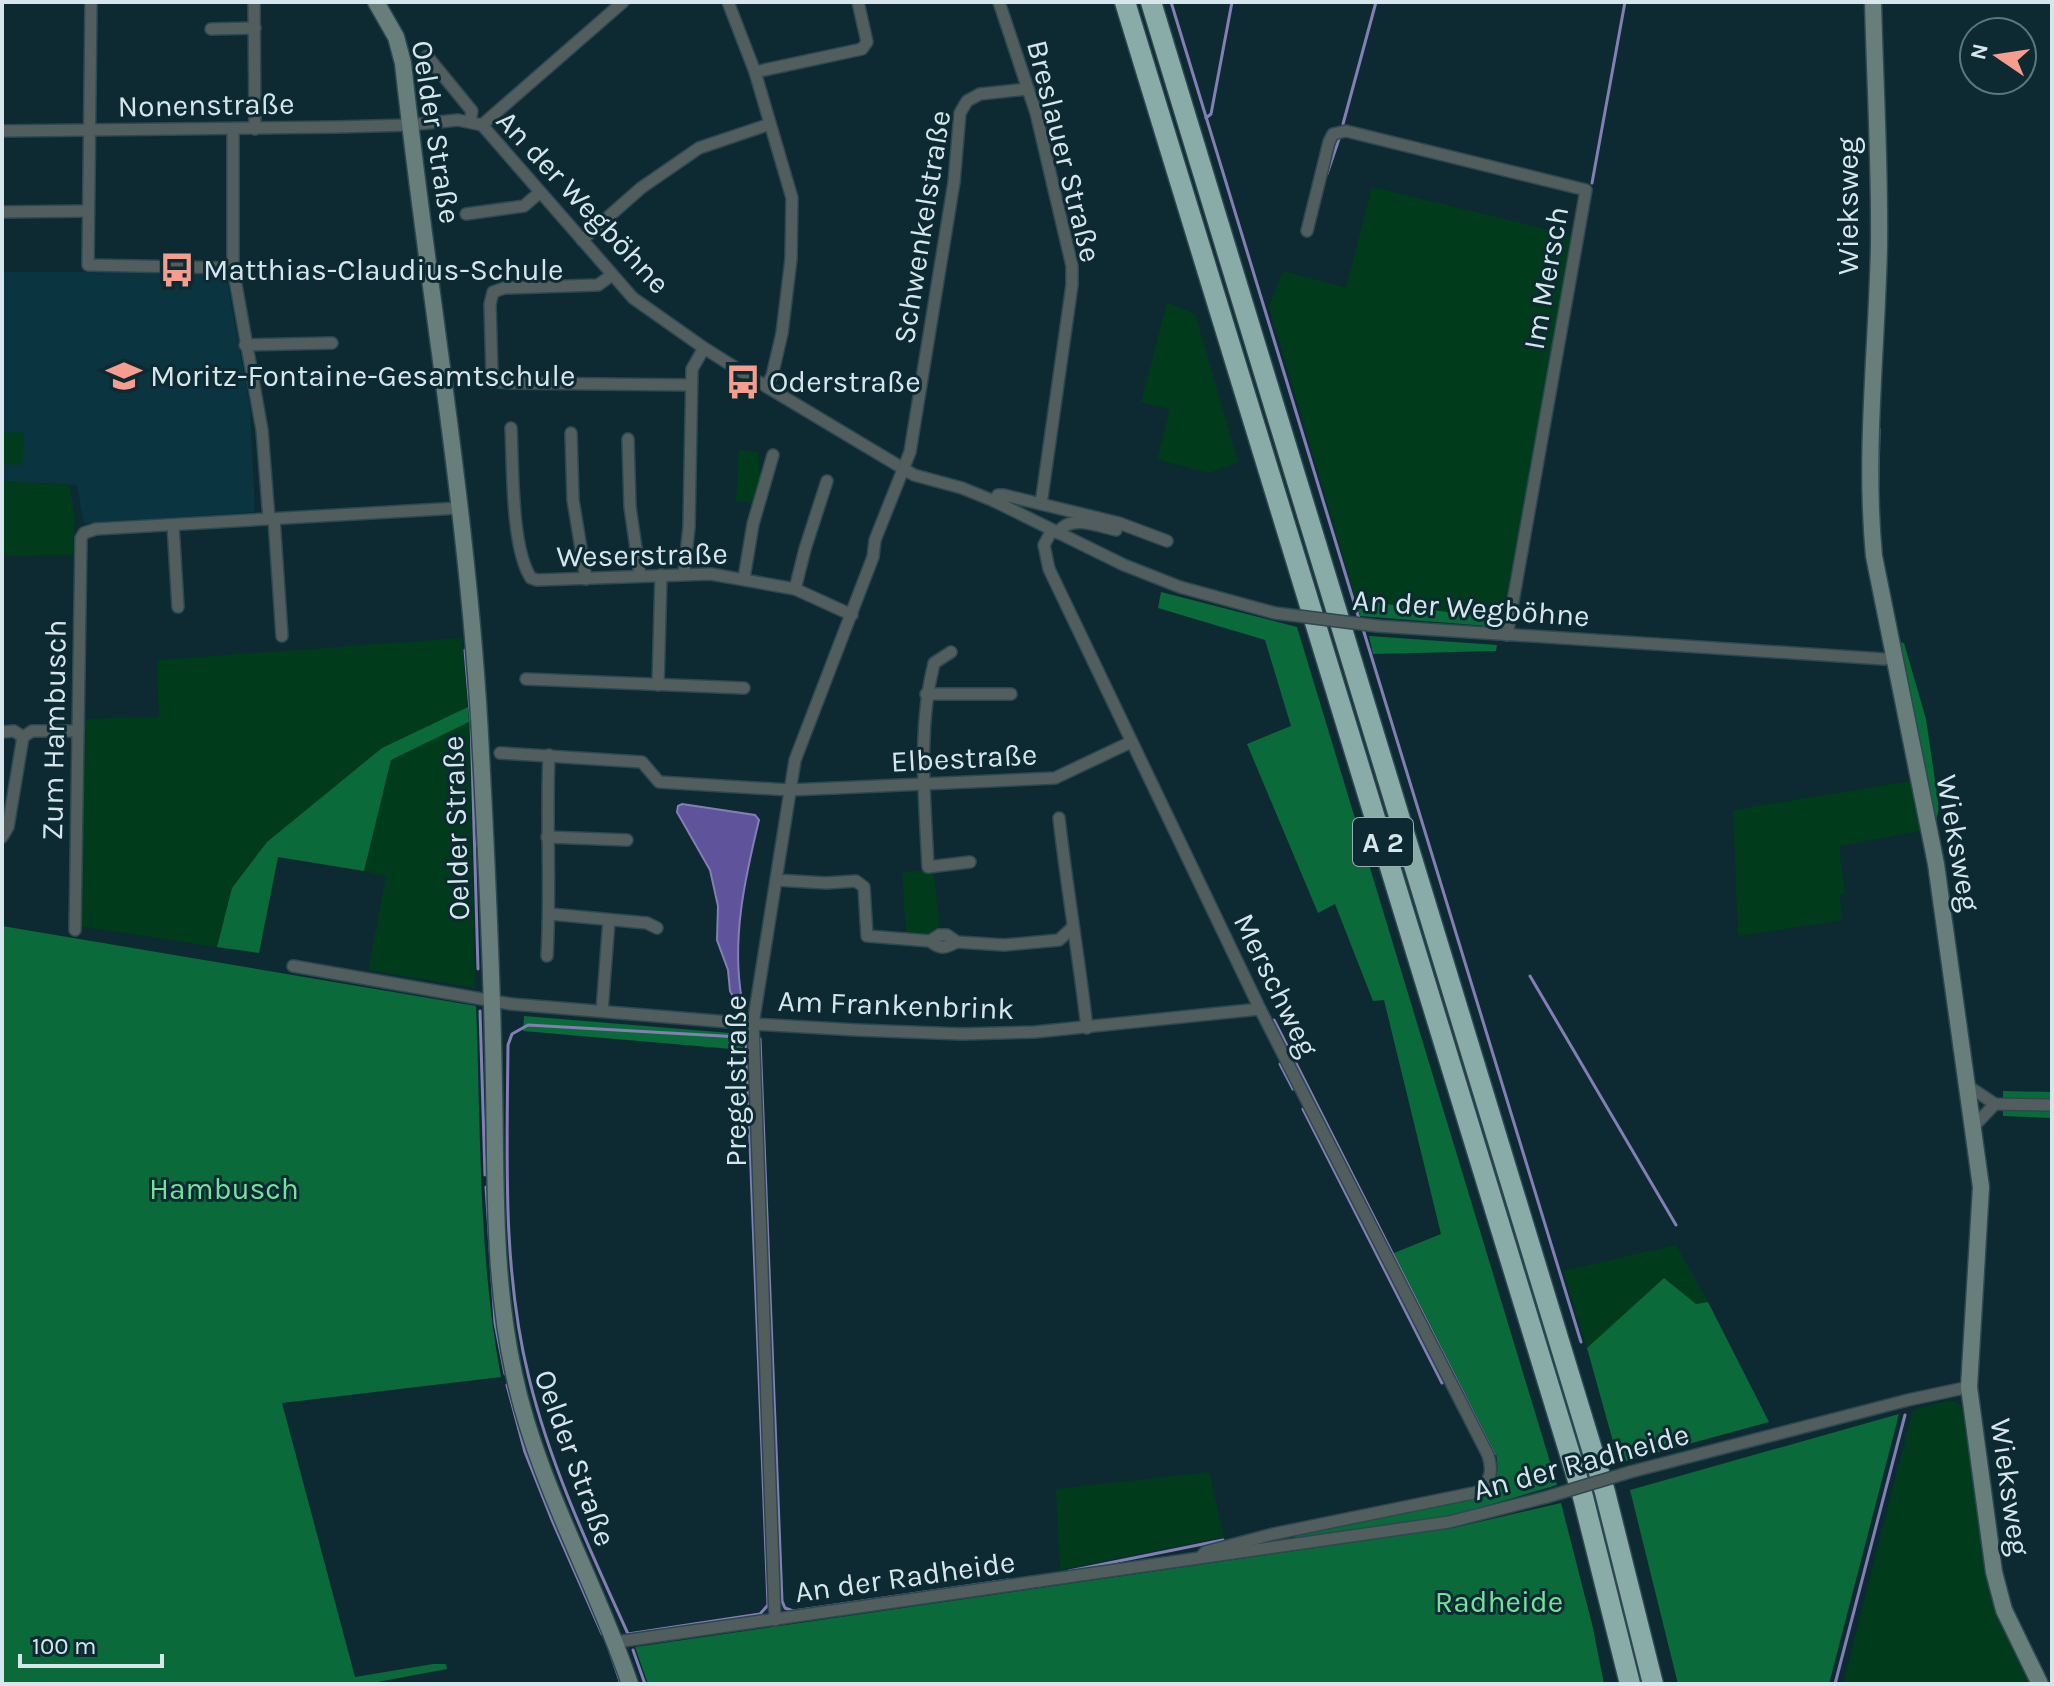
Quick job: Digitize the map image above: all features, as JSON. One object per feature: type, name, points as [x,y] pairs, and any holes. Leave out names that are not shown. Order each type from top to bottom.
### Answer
[{"type":"highway","name":"A 2","points":[[1125,2],[1583,1497],[1630,1684]]},
{"type":"highway","name":"A 2","points":[[1151,2],[1605,1492],[1653,1684]]},
{"type":"street","points":[[91,2],[86,261],[92,267],[233,268]]},
{"type":"street","points":[[254,2],[255,129]]},
{"type":"street","name":"Oelder Straße","points":[[376,2],[396,37],[403,63],[475,644],[491,1000],[497,1260],[504,1323],[515,1380],[534,1446],[616,1642],[630,1684]]},
{"type":"street","points":[[476,123],[621,2]]},
{"type":"street","points":[[728,2],[755,72],[792,198],[791,259],[782,333],[772,376],[766,386]]},
{"type":"street","points":[[755,72],[862,49],[867,42],[867,32],[858,2]]},
{"type":"street","name":"Breslauer Straße","points":[[999,2],[1039,127],[1072,266],[1072,285],[1041,504]]},
{"type":"street","name":"Wieksweg","points":[[1873,2],[1879,246],[1873,350],[1871,524],[1874,556],[1936,864],[1981,1187],[1969,1387],[1998,1591],[2040,1684]]},
{"type":"street","points":[[211,29],[255,28]]},
{"type":"street","name":"An der Wegböhne","points":[[427,56],[472,111],[476,123],[633,298],[704,348],[903,470],[994,501],[1124,565],[1180,587],[1275,613],[1377,626],[1895,658]]},
{"type":"street","name":"Schwenkelstraße","points":[[903,470],[910,452],[954,182],[960,113],[967,101],[980,94],[1028,89]]},
{"type":"street","name":"An der Wegböhne","points":[[409,125],[476,123]]},
{"type":"street","points":[[582,240],[641,188],[699,148],[770,124]]},
{"type":"street","name":"Nonenstraße","points":[[2,131],[409,125]]},
{"type":"street","points":[[233,129],[233,268],[262,430],[282,636]]},
{"type":"street","name":"Im Mersch","points":[[1307,231],[1329,142],[1333,134],[1346,131],[1586,190],[1507,635]]},
{"type":"street","points":[[466,214],[524,206],[539,193]]},
{"type":"street","points":[[2,212],[87,211]]},
{"type":"street","points":[[612,275],[598,285],[504,288],[493,292],[490,304],[492,374],[499,382],[691,385]]},
{"type":"street","points":[[245,345],[332,343]]},
{"type":"street","points":[[684,573],[689,527],[692,369],[704,348]]},
{"type":"street","name":"Weserstraße","points":[[511,428],[516,511],[527,573],[531,578],[586,579],[684,573],[744,578],[795,589],[852,615]]},
{"type":"street","points":[[571,433],[573,500],[586,579]]},
{"type":"street","points":[[628,439],[630,507],[640,576]]},
{"type":"street","points":[[744,578],[753,524],[773,455]]},
{"type":"street","name":"Pregelstraße","points":[[775,1620],[753,1024],[795,760],[852,615],[873,557],[875,540],[903,470]]},
{"type":"street","points":[[795,589],[827,481]]},
{"type":"street","name":"An der Wegböhne","points":[[994,501],[998,495],[1004,495],[1119,523],[1167,541]]},
{"type":"street","points":[[178,607],[173,525],[459,508]]},
{"type":"street","name":"An der Wegböhne","points":[[1055,531],[1070,522],[1140,532]]},
{"type":"street","name":"Zum Hambusch","points":[[75,930],[81,538],[84,533],[96,529],[173,525]]},
{"type":"street","name":"Merschweg","points":[[1055,531],[1044,545],[1049,569],[1260,1009],[1488,1455]]},
{"type":"street","points":[[658,685],[661,575]]},
{"type":"street","points":[[951,652],[934,663],[922,729],[928,867],[970,862]]},
{"type":"street","points":[[526,679],[744,688]]},
{"type":"street","points":[[926,694],[1011,694]]},
{"type":"street","points":[[2,732],[14,731],[23,737]]},
{"type":"street","points":[[2,837],[8,827],[23,737],[32,731],[78,731]]},
{"type":"street","name":"Elbestraße","points":[[500,753],[642,762],[659,782],[790,790],[1055,778],[1131,742]]},
{"type":"street","points":[[547,956],[550,914],[547,837],[549,755]]},
{"type":"street","points":[[1059,818],[1087,1028]]},
{"type":"street","points":[[547,837],[627,840]]},
{"type":"street","points":[[776,880],[856,881],[864,887],[867,936],[930,941],[939,935],[947,935],[957,942],[1004,945],[1059,940],[1073,927]]},
{"type":"street","points":[[550,914],[647,923],[657,928]]},
{"type":"street","points":[[602,1011],[609,920]]},
{"type":"street","points":[[1059,940],[1079,954]]},
{"type":"street","name":"Am Frankenbrink","points":[[293,966],[511,1004],[753,1024],[962,1034],[1087,1028],[1260,1009]]},
{"type":"street","points":[[1967,1088],[1995,1104],[2052,1105]]},
{"type":"street","points":[[1972,1124],[1976,1124],[1995,1104]]},
{"type":"street","name":"An der Radheide","points":[[616,1642],[1449,1522],[1630,1472],[1969,1387]]},
{"type":"street","name":"An der Radheide","points":[[1201,1557],[1205,1552],[1273,1534],[1478,1492],[1489,1481],[1492,1470],[1488,1455]]},
{"type":"shaded area","name":"Moritz-Fontaine-Gesamtschule","points":[[2,272],[220,272],[226,275],[250,407],[255,512],[84,523],[77,485],[2,481]]},
{"type":"shaded area","points":[[682,804],[755,815],[759,820],[741,909],[738,955],[742,1000],[737,1004],[730,991],[728,970],[717,940],[718,906],[710,870],[677,812]]},
{"type":"green space","points":[[1372,187],[1573,236],[1502,619],[1356,600],[1269,307],[1283,271],[1346,288]]},
{"type":"green space","points":[[1167,303],[1195,314],[1238,462],[1209,473],[1157,459],[1170,409],[1141,402]]},
{"type":"green space","points":[[2,432],[24,433],[22,465],[2,464]]},
{"type":"green space","points":[[739,450],[758,452],[761,483],[756,503],[736,501]]},
{"type":"green space","points":[[2,481],[69,485],[75,517],[73,555],[2,556]]},
{"type":"green space","name":"Radheide","points":[[1161,592],[1297,627],[1557,1485],[1452,1516],[1295,1538],[1294,1534],[1480,1497],[1496,1478],[1497,1461],[1394,1253],[1441,1234],[1384,1000],[1373,1001],[1335,904],[1318,913],[1247,744],[1291,726],[1265,640],[1158,608]]},
{"type":"green space","points":[[1356,600],[1502,619],[1500,627],[1360,616]]},
{"type":"green space","points":[[1369,636],[1497,645],[1496,651],[1373,654]]},
{"type":"green space","points":[[462,638],[468,707],[382,748],[232,888],[217,947],[80,926],[85,719],[159,717],[157,660]]},
{"type":"green space","points":[[1899,642],[1904,643],[1926,719],[1939,808],[1936,821]]},
{"type":"green space","points":[[468,707],[469,722],[391,760],[364,871],[278,857],[259,953],[217,947],[232,888],[267,842],[382,748]]},
{"type":"green space","points":[[469,722],[475,988],[368,970],[386,876],[364,871],[391,760]]},
{"type":"green space","points":[[1910,781],[1920,831],[1839,846],[1845,893],[1839,895],[1843,920],[1738,936],[1733,810]]},
{"type":"green space","points":[[933,869],[940,929],[927,936],[906,935],[902,873]]},
{"type":"green space","name":"Hambusch","points":[[2,926],[476,1006],[484,1238],[501,1377],[282,1403],[355,1677],[433,1664],[446,1664],[447,1669],[367,1684],[2,1684]]},
{"type":"green space","points":[[524,1016],[742,1034],[743,1050],[523,1031]]},
{"type":"green space","points":[[2003,1091],[2052,1092],[2052,1118],[2003,1116]]},
{"type":"green space","points":[[1676,1245],[1708,1302],[1696,1304],[1664,1278],[1587,1348],[1563,1271]]},
{"type":"green space","points":[[1664,1278],[1696,1304],[1708,1302],[1769,1422],[1619,1463],[1587,1348]]},
{"type":"green space","points":[[1950,1400],[1961,1405],[1991,1594],[2032,1684],[1843,1684],[1913,1410]]},
{"type":"green space","points":[[1899,1414],[1829,1684],[1678,1684],[1630,1490]]},
{"type":"green space","points":[[1209,1472],[1224,1537],[1060,1570],[1056,1489]]},
{"type":"green space","name":"Radheide","points":[[1561,1503],[1604,1684],[648,1684],[635,1647],[1453,1528]]},
{"type":"waterway","points":[[1171,2],[1360,622]]},
{"type":"waterway","points":[[1206,118],[1211,114],[1232,2]]},
{"type":"waterway","points":[[1343,124],[1376,2]]},
{"type":"waterway","points":[[1592,183],[1625,2]]},
{"type":"waterway","points":[[1327,174],[1340,136]]},
{"type":"waterway","points":[[1878,485],[1879,429]]},
{"type":"waterway","points":[[1363,629],[1581,1342]]},
{"type":"waterway","points":[[465,650],[471,721],[478,969]]},
{"type":"waterway","points":[[1530,976],[1676,1225]]},
{"type":"waterway","points":[[480,1011],[485,1175]]},
{"type":"waterway","points":[[1274,1020],[1494,1454]]},
{"type":"waterway","points":[[528,1025],[740,1037],[746,1041],[768,1605],[760,1614],[628,1634],[572,1508],[548,1444],[529,1378],[520,1337],[510,1254],[508,1045],[512,1034],[528,1025]]},
{"type":"waterway","points":[[760,1039],[782,1601],[785,1608],[793,1611],[1008,1580]]},
{"type":"waterway","points":[[1280,1064],[1293,1089]]},
{"type":"waterway","points":[[1303,1109],[1442,1383]]},
{"type":"waterway","points":[[486,1187],[495,1323],[505,1374]]},
{"type":"waterway","points":[[507,1385],[525,1452],[602,1634]]},
{"type":"waterway","points":[[1835,1684],[1905,1415]]},
{"type":"waterway","points":[[1069,1571],[1223,1540]]},
{"type":"waterway","points":[[633,1650],[645,1684]]},
{"type":"waterway","points":[[610,1652],[621,1684]]},
{"type":"place","name":"Matthias-Claudius-Schule","points":[[177,270]]},
{"type":"place","name":"Moritz-Fontaine-Gesamtschule","points":[[124,376]]},
{"type":"place","name":"Oderstraße","points":[[743,382]]}]
